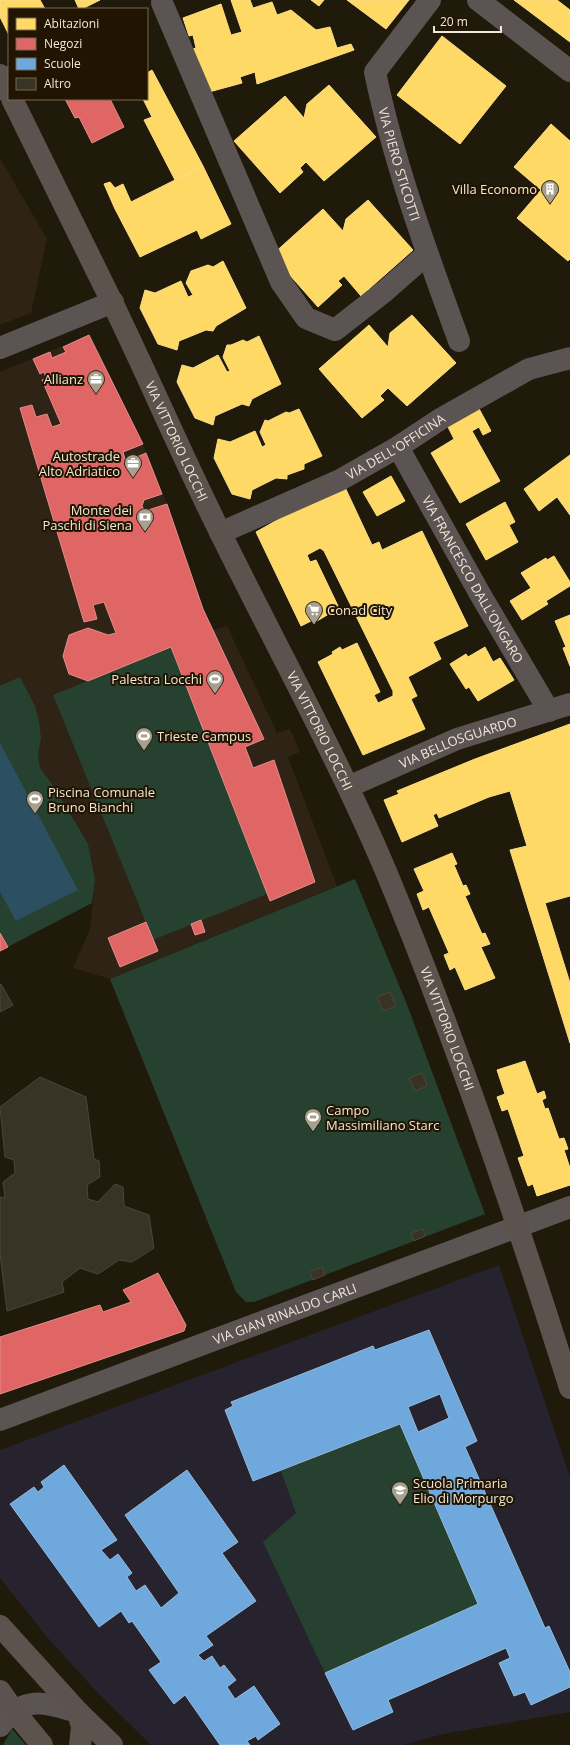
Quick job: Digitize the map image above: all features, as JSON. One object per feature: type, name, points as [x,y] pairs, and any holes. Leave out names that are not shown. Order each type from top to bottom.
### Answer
[{"type":"main road","name":"VIA VITTORIO LOCCHI","points":[[14,100],[112,302],[220,533],[348,786],[384,868],[453,1039],[478,1109],[516,1226],[537,1282],[570,1388]]},
{"type":"main road","points":[[0,1626],[78,1712],[112,1745]]},
{"type":"main road","points":[[0,1691],[7,1719],[42,1745]]},
{"type":"main road","points":[[78,1712],[82,1727],[80,1745]]},
{"type":"street","name":"VIA PIERO STICOTTI","points":[[430,0],[374,72],[383,113],[427,254],[459,341]]},
{"type":"street","points":[[478,0],[570,71]]},
{"type":"street","points":[[159,4],[281,282],[306,318],[335,330],[385,291],[427,254]]},
{"type":"street","points":[[0,348],[112,302]]},
{"type":"street","name":"VIA DELL'OFFICINA","points":[[220,533],[340,480],[398,447],[442,418],[529,369],[570,358]]},
{"type":"street","name":"VIA FRANCESCO DALL'ONGARO","points":[[398,447],[480,594],[549,711]]},
{"type":"street","name":"VIA BELLOSGUARDO","points":[[348,786],[457,739],[570,704]]},
{"type":"street","name":"VIA GIAN RINALDO CARLI","points":[[0,1420],[570,1207]]},
{"type":"street","points":[[7,1719],[30,1703],[52,1705],[78,1712]]},
{"type":"shaded area","points":[[0,158],[47,239],[31,313],[0,325]]},
{"type":"shaded area","points":[[89,335],[143,444],[167,504],[203,609],[214,630],[227,626],[277,733],[290,729],[300,752],[288,757],[337,886],[110,979],[73,968],[90,929],[95,880],[53,785],[40,768],[38,755],[41,739],[0,703],[0,372]]},
{"type":"shaded area","name":"Scuola Primaria Elio di Morpurgo","points":[[499,1265],[570,1477],[570,1712],[443,1734],[404,1745],[151,1745],[96,1691],[47,1637],[0,1578],[0,1450]]},
{"type":"green space","name":"Trieste Campus","points":[[214,630],[260,741],[215,758],[212,753],[267,894],[153,940],[53,695]]},
{"type":"green space","name":"Piscina Comunale Bruno Bianchi","points":[[20,677],[35,706],[39,721],[41,739],[38,755],[40,768],[53,785],[88,844],[95,880],[92,903],[0,951],[0,686]]},
{"type":"green space","name":"Campo Massimiliano Starc","points":[[355,879],[406,1002],[485,1214],[254,1302],[246,1302],[236,1292],[110,979]]},
{"type":"green space","points":[[400,1424],[478,1604],[325,1673],[263,1542],[296,1513],[281,1471]]},
{"type":"green space","points":[[12,1729],[26,1745],[3,1745]]},
{"type":"water","points":[[0,743],[78,890],[16,921],[0,892]]},
{"type":"building: Abitazioni","points":[[0,0],[40,0],[44,8],[8,8],[8,33],[0,17]]},
{"type":"building: Abitazioni","points":[[75,0],[100,0],[84,8],[79,8]]},
{"type":"building: Abitazioni","points":[[231,0],[250,0],[253,8],[272,2],[277,15],[291,10],[316,30],[330,27],[337,48],[351,44],[354,50],[257,84],[255,72],[240,77],[242,83],[209,92],[193,49],[196,48],[193,35],[189,36],[183,18],[221,4],[231,35],[242,32]]},
{"type":"building: Abitazioni","points":[[311,0],[324,0],[319,6]]},
{"type":"building: Abitazioni","points":[[347,0],[409,0],[386,29]]},
{"type":"building: Abitazioni","points":[[514,0],[557,0],[570,10],[570,42]]},
{"type":"building: Abitazioni","points":[[442,36],[506,86],[460,144],[397,95]]},
{"type":"building: Abitazioni","points":[[152,70],[203,166],[175,180],[144,120],[152,117],[144,100],[148,100],[148,72]]},
{"type":"building: Abitazioni","points":[[329,85],[376,137],[324,181],[306,162],[300,168],[303,172],[280,193],[234,141],[285,96],[304,118],[307,104]]},
{"type":"building: Abitazioni","name":"Villa Economo","points":[[551,124],[570,141],[570,259],[568,261],[517,218],[541,190],[514,167]]},
{"type":"building: Abitazioni","points":[[203,166],[231,224],[201,239],[197,230],[140,257],[104,184],[110,182],[115,188],[123,184],[131,202]]},
{"type":"building: Abitazioni","points":[[368,200],[413,250],[361,296],[344,276],[338,281],[342,285],[318,307],[272,255],[323,209],[343,231],[346,219]]},
{"type":"building: Abitazioni","points":[[223,261],[246,308],[216,326],[213,331],[206,330],[179,341],[177,350],[158,344],[140,308],[145,290],[155,293],[181,281],[188,297],[193,295],[186,283],[191,271],[208,265],[213,267]]},
{"type":"building: Abitazioni","points":[[412,315],[456,363],[407,406],[388,388],[380,396],[384,400],[362,418],[319,369],[369,325],[388,347],[390,333]]},
{"type":"building: Abitazioni","points":[[259,336],[281,384],[252,399],[249,406],[242,404],[215,416],[213,425],[195,418],[177,382],[182,365],[193,368],[218,355],[227,372],[230,371],[223,357],[227,345],[243,340],[247,342]]},
{"type":"building: Abitazioni","points":[[476,403],[491,431],[483,435],[479,427],[472,431],[500,481],[460,503],[431,453],[454,439],[445,421]]},
{"type":"building: Abitazioni","points":[[299,409],[322,456],[304,464],[304,469],[287,475],[287,479],[276,478],[252,490],[250,499],[232,494],[214,458],[218,439],[230,442],[255,431],[262,447],[266,445],[260,432],[265,420],[268,421],[286,412],[289,413]]},
{"type":"building: Abitazioni","points":[[570,455],[570,515],[557,497],[539,511],[524,489]]},
{"type":"building: Abitazioni","points":[[391,476],[405,501],[377,516],[363,492]]},
{"type":"building: Abitazioni","points":[[343,483],[372,545],[379,542],[382,550],[422,531],[468,626],[433,642],[441,659],[408,677],[417,696],[411,699],[425,729],[363,755],[318,662],[333,654],[332,652],[340,647],[342,650],[357,643],[380,692],[374,695],[378,703],[393,696],[393,691],[324,551],[320,548],[307,555],[310,562],[316,560],[339,608],[317,621],[315,619],[301,626],[256,532]]},
{"type":"building: Abitazioni","points":[[505,502],[515,522],[509,525],[518,542],[486,560],[466,524]]},
{"type":"building: Abitazioni","points":[[554,556],[570,582],[570,586],[546,601],[548,604],[522,620],[510,601],[531,588],[521,573],[546,558],[547,560]]},
{"type":"building: Abitazioni","points":[[570,615],[570,666],[563,648],[566,647],[555,621]]},
{"type":"building: Abitazioni","points":[[485,647],[493,662],[500,658],[514,680],[478,701],[469,687],[466,689],[450,664],[466,654],[468,657]]},
{"type":"building: Abitazioni","points":[[570,724],[570,896],[545,903],[570,983],[570,1043],[510,850],[527,846],[510,791],[489,797],[439,818],[437,813],[433,815],[438,826],[402,842],[384,800],[399,794],[397,791],[475,759]]},
{"type":"building: Abitazioni","points":[[452,853],[457,864],[454,865],[463,886],[466,885],[470,894],[465,896],[482,934],[485,933],[490,944],[481,947],[495,978],[465,990],[455,967],[450,970],[444,955],[449,953],[429,907],[423,910],[417,894],[424,891],[414,869]]},
{"type":"building: Abitazioni","points":[[525,1061],[537,1094],[544,1091],[546,1098],[542,1100],[545,1109],[548,1108],[559,1139],[564,1138],[568,1149],[564,1150],[570,1168],[570,1185],[537,1196],[533,1184],[528,1186],[518,1158],[524,1156],[508,1109],[502,1111],[497,1097],[505,1094],[497,1070]]},
{"type":"building: Negozi","points":[[66,100],[110,100],[124,127],[92,143],[79,117],[75,118]]},
{"type":"building: Negozi","points":[[89,335],[143,444],[123,452],[125,459],[130,460],[146,453],[162,494],[144,500],[142,506],[145,511],[167,504],[203,609],[264,739],[245,747],[253,768],[274,760],[315,882],[270,901],[171,647],[88,681],[69,674],[63,656],[69,635],[88,628],[108,635],[116,633],[104,602],[93,605],[97,619],[84,622],[20,408],[32,405],[36,417],[47,414],[52,427],[61,424],[42,380],[46,378],[44,372],[40,374],[33,359],[50,352],[52,358],[66,352],[63,347]]},
{"type":"building: Negozi","points":[[201,920],[205,932],[195,935],[191,924]]},
{"type":"building: Negozi","points":[[146,922],[158,951],[120,967],[108,938]]},
{"type":"building: Negozi","points":[[0,933],[8,947],[0,951]]},
{"type":"building: Negozi","points":[[158,1273],[186,1325],[184,1331],[0,1394],[0,1337],[100,1305],[103,1312],[131,1302],[123,1290]]},
{"type":"building: Scuole","points":[[429,1330],[477,1441],[465,1447],[545,1628],[549,1626],[570,1672],[570,1687],[531,1705],[525,1692],[514,1696],[499,1663],[510,1658],[506,1648],[388,1700],[393,1712],[353,1730],[325,1673],[478,1604],[400,1424],[253,1481],[225,1410],[233,1406],[231,1402],[373,1346],[375,1350]],"holes":[[[440,1394],[449,1418],[418,1432],[408,1407]]]},
{"type":"building: Scuole","points":[[64,1465],[117,1540],[101,1550],[110,1560],[118,1554],[132,1573],[127,1577],[136,1591],[145,1585],[161,1608],[179,1593],[125,1515],[187,1470],[238,1542],[222,1553],[256,1601],[206,1636],[213,1645],[198,1655],[204,1661],[212,1656],[220,1668],[224,1665],[236,1680],[227,1687],[235,1699],[254,1686],[280,1724],[258,1740],[256,1736],[247,1741],[250,1745],[220,1745],[185,1695],[174,1704],[149,1670],[161,1662],[132,1621],[129,1623],[121,1611],[99,1627],[10,1504],[34,1487],[38,1492],[44,1487],[41,1482]]},
{"type":"building: Altro","points":[[1,984],[13,1005],[0,1012],[0,985]]},
{"type":"building: Altro","points":[[390,992],[396,1006],[383,1011],[377,997]]},
{"type":"building: Altro","points":[[422,1073],[427,1086],[415,1091],[409,1078]]},
{"type":"building: Altro","points":[[40,1077],[86,1097],[94,1159],[99,1161],[100,1177],[87,1185],[88,1199],[98,1202],[115,1184],[123,1187],[124,1206],[149,1215],[154,1248],[132,1262],[119,1260],[98,1274],[80,1268],[62,1282],[64,1292],[7,1311],[0,1254],[0,1197],[5,1198],[3,1182],[15,1173],[14,1160],[5,1157],[0,1107]]},
{"type":"building: Altro","points":[[423,1229],[425,1236],[414,1241],[411,1233]]},
{"type":"building: Altro","points":[[322,1267],[325,1275],[313,1280],[310,1272]]},
{"type":"place","name":"Villa Economo","points":[[550,204]]},
{"type":"place","name":"Allianz","points":[[96,394]]},
{"type":"place","name":"Autostrade Alto Adriatico","points":[[133,478]]},
{"type":"place","name":"Monte dei Paschi di Siena","points":[[145,532]]},
{"type":"place","name":"Conad City","points":[[314,625]]},
{"type":"place","name":"Palestra Locchi","points":[[215,694]]},
{"type":"place","name":"Trieste Campus","points":[[144,751]]},
{"type":"place","name":"Piscina Comunale Bruno Bianchi","points":[[35,814]]},
{"type":"place","name":"Campo Massimiliano Starc","points":[[313,1132]]},
{"type":"place","name":"Scuola Primaria Elio di Morpurgo","points":[[400,1505]]}]
